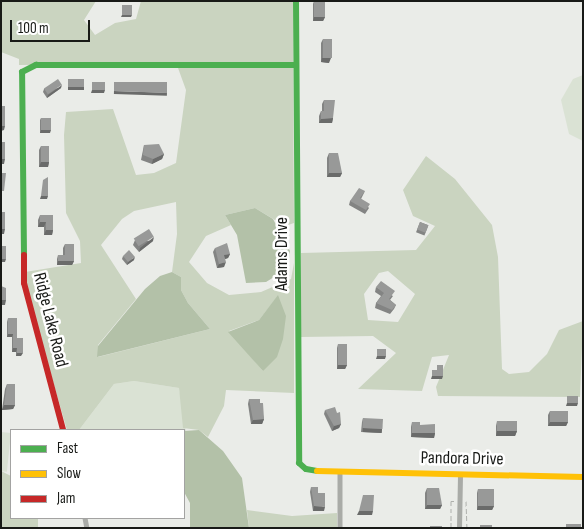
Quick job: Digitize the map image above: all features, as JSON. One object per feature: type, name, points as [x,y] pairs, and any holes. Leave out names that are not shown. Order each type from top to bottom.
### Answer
[{"type":"street","name":"Adams Drive","points":[[296,1],[297,453],[299,463],[306,469],[340,472]]},
{"type":"street","name":"Ridge Lake Road","points":[[64,429],[24,283],[22,72],[36,65],[296,65]]},
{"type":"street","name":"Pandora Drive","points":[[340,472],[583,477]]},
{"type":"street","points":[[340,472],[340,528]]},
{"type":"street","points":[[459,528],[460,474]]},
{"type":"shaded area","points":[[1,1],[96,1],[84,20],[95,35],[115,23],[136,19],[141,1],[293,1],[293,62],[19,65],[19,59],[1,52]]},
{"type":"shaded area","points":[[178,68],[293,68],[294,223],[285,226],[255,208],[225,215],[231,225],[206,236],[189,262],[207,283],[229,295],[261,292],[291,279],[294,263],[294,393],[226,390],[224,406],[208,437],[199,430],[183,428],[179,388],[134,381],[114,384],[80,429],[67,429],[30,302],[25,272],[81,263],[80,241],[66,213],[64,135],[66,112],[113,109],[136,175],[154,173],[176,163],[186,90]],"holes":[[[176,202],[177,234],[172,272],[181,277],[181,290],[188,303],[210,329],[98,357],[98,345],[136,299],[101,245],[122,219],[134,211]],[[278,296],[263,371],[229,331],[259,320]]]},
{"type":"shaded area","points":[[583,75],[583,141],[569,134],[561,100],[573,79]]},
{"type":"shaded area","points":[[426,156],[455,179],[492,225],[498,257],[502,369],[509,374],[529,372],[547,354],[559,330],[583,321],[580,397],[438,396],[436,387],[449,355],[432,357],[422,391],[358,389],[396,353],[373,336],[300,337],[301,253],[416,250],[435,226],[413,216],[403,190]],"holes":[[[388,271],[415,294],[398,322],[368,320],[364,294],[379,273]]]},
{"type":"shaded area","points":[[255,208],[273,219],[290,251],[287,269],[266,282],[246,283],[237,235],[225,215]]},
{"type":"shaded area","points":[[172,272],[181,277],[181,290],[188,303],[210,329],[97,357],[98,346],[145,289],[160,276]]},
{"type":"shaded area","points":[[278,295],[286,316],[283,339],[277,357],[263,371],[228,332],[259,320]]},
{"type":"shaded area","points":[[134,381],[179,388],[186,431],[185,429],[80,429],[114,384]]},
{"type":"shaded area","points":[[199,430],[223,451],[242,478],[249,528],[190,528],[190,503],[185,494],[185,431]]},
{"type":"shaded area","points":[[1,432],[10,433],[7,472],[1,471]]},
{"type":"shaded area","points":[[1,471],[10,476],[10,519],[38,519],[38,528],[1,528]]},
{"type":"shaded area","points":[[247,510],[292,516],[337,513],[337,528],[249,528]]},
{"type":"building","points":[[314,1],[325,1],[325,17],[314,17]]},
{"type":"building","points":[[122,5],[132,5],[132,15],[122,15]]},
{"type":"building","points":[[323,39],[332,39],[332,58],[323,58]]},
{"type":"building","points":[[58,79],[62,85],[48,94],[44,89]]},
{"type":"building","points":[[68,79],[84,79],[84,87],[68,87]]},
{"type":"building","points":[[92,82],[105,82],[105,90],[92,90]]},
{"type":"building","points":[[114,82],[167,82],[167,93],[114,91]]},
{"type":"building","points":[[324,100],[335,100],[333,118],[321,119],[321,111],[324,111]]},
{"type":"building","points":[[1,106],[5,106],[5,126],[1,126]]},
{"type":"building","points":[[41,118],[51,118],[51,130],[41,130]]},
{"type":"building","points":[[1,142],[5,142],[5,159],[1,159]]},
{"type":"building","points":[[159,144],[164,154],[153,159],[143,155],[144,145]]},
{"type":"building","points":[[41,146],[49,146],[49,162],[41,162]]},
{"type":"building","points":[[329,153],[338,153],[342,173],[329,173]]},
{"type":"building","points":[[1,173],[6,173],[4,191],[1,191]]},
{"type":"building","points":[[48,177],[48,196],[41,196],[43,180]]},
{"type":"building","points":[[359,188],[365,191],[360,198],[370,204],[366,210],[350,201]]},
{"type":"building","points":[[1,212],[5,212],[5,229],[1,229]]},
{"type":"building","points":[[40,215],[53,215],[53,230],[46,230],[46,222],[40,222]]},
{"type":"building","points":[[420,222],[428,225],[426,233],[417,229]]},
{"type":"building","points":[[149,229],[154,237],[139,246],[134,239]]},
{"type":"building","points":[[227,243],[230,254],[224,255],[226,262],[219,264],[215,248]]},
{"type":"building","points":[[65,244],[74,244],[74,261],[58,261],[58,255],[65,255]]},
{"type":"building","points":[[1,246],[6,246],[6,259],[1,259]]},
{"type":"building","points":[[129,250],[135,257],[128,262],[123,256]]},
{"type":"building","points":[[381,281],[395,291],[389,299],[396,305],[392,310],[376,303],[384,293],[376,287]]},
{"type":"building","points":[[1,286],[6,288],[6,300],[1,300]]},
{"type":"building","points":[[8,318],[17,318],[17,338],[23,338],[23,353],[17,353],[17,348],[13,348],[13,334],[8,334]]},
{"type":"building","points":[[338,344],[347,344],[347,365],[338,365]]},
{"type":"building","points":[[377,349],[386,349],[386,356],[377,356]]},
{"type":"building","points":[[437,365],[443,365],[443,376],[432,376],[432,370],[437,370]]},
{"type":"building","points":[[7,384],[15,384],[15,405],[4,405]]},
{"type":"building","points":[[567,396],[578,396],[578,403],[567,403]]},
{"type":"building","points":[[249,399],[260,399],[260,403],[263,403],[264,419],[253,420]]},
{"type":"building","points":[[335,407],[337,413],[340,412],[341,424],[334,426],[325,410]]},
{"type":"building","points":[[550,411],[568,411],[568,422],[550,422]]},
{"type":"building","points":[[363,418],[383,419],[382,429],[362,428]]},
{"type":"building","points":[[497,421],[517,421],[517,431],[497,431]]},
{"type":"building","points":[[412,422],[420,422],[420,425],[435,424],[435,433],[412,433]]},
{"type":"building","points":[[311,487],[318,487],[318,493],[325,493],[325,507],[314,506]]},
{"type":"building","points":[[427,488],[439,488],[442,505],[427,505]]},
{"type":"building","points":[[478,489],[494,489],[494,506],[478,506]]},
{"type":"building","points":[[363,495],[374,495],[373,511],[359,511]]},
{"type":"building","points":[[566,524],[581,524],[581,528],[566,528]]},
{"type":"building","points":[[480,525],[492,525],[492,528],[480,528]]},
{"type":"building","points":[[430,526],[442,526],[442,528],[430,528]]},
{"type":"traffic: fast","points":[[296,1],[299,463],[306,469],[317,471]]},
{"type":"traffic: fast","points":[[24,255],[22,72],[36,65],[296,65]]},
{"type":"traffic: slow","points":[[317,471],[583,477]]},
{"type":"traffic: jam","points":[[24,255],[24,283],[63,429]]}]
